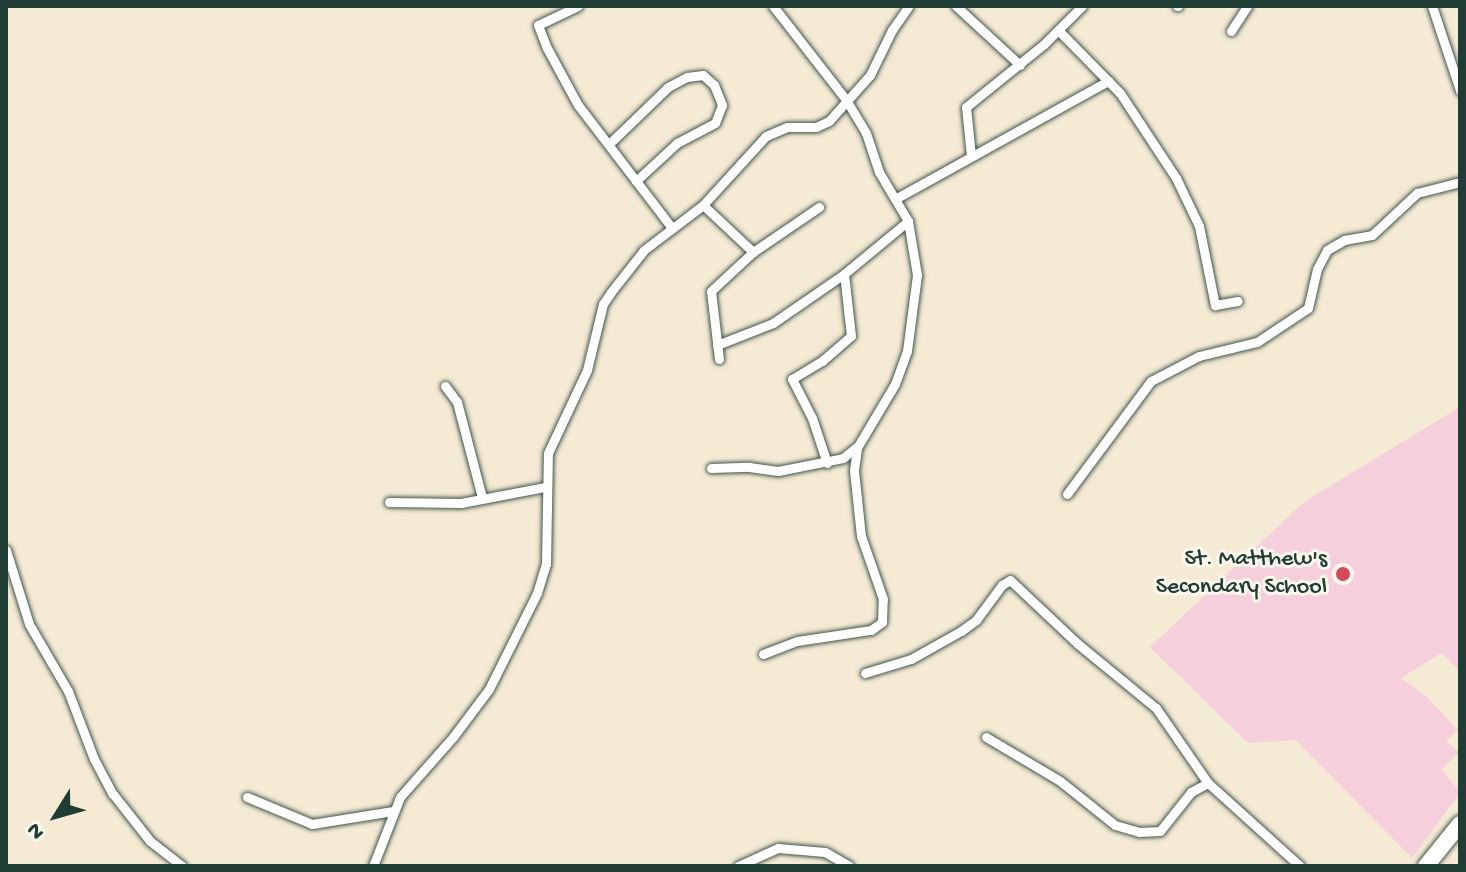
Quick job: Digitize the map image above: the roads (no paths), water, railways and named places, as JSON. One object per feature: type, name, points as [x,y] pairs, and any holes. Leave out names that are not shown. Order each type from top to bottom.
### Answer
[{"type":"highway","points":[[1426,866],[1460,824]]},
{"type":"street","points":[[578,6],[538,25],[555,66],[578,105],[672,228]]},
{"type":"street","points":[[711,468],[749,467],[778,471],[843,458],[858,446],[895,384],[907,351],[917,275],[908,221],[847,101],[773,6]]},
{"type":"street","points":[[373,866],[400,797],[453,737],[489,689],[537,593],[546,564],[545,487],[551,443],[587,370],[603,304],[635,260],[703,205],[766,136],[787,127],[821,126],[847,101],[876,66],[892,30],[909,6]]},
{"type":"street","points":[[956,6],[1020,65]]},
{"type":"street","points":[[971,156],[966,107],[1020,65],[1082,6]]},
{"type":"street","points":[[1231,31],[1247,6]]},
{"type":"street","points":[[1432,6],[1460,90]]},
{"type":"street","points":[[1058,30],[1108,81],[1153,142],[1190,204],[1207,255],[1215,305],[1238,301]]},
{"type":"street","points":[[610,143],[668,87],[687,77],[703,75],[714,85],[722,105],[715,123],[677,143],[636,181]]},
{"type":"street","points":[[895,199],[1108,81]]},
{"type":"street","points":[[1067,494],[1151,381],[1199,356],[1257,342],[1308,308],[1317,269],[1327,250],[1344,240],[1372,235],[1417,193],[1460,182]]},
{"type":"street","points":[[703,205],[753,252]]},
{"type":"street","points":[[719,359],[711,291],[753,252],[819,207]]},
{"type":"street","points":[[717,345],[773,323],[844,274],[908,221]]},
{"type":"street","points":[[827,463],[812,418],[792,379],[822,361],[851,336],[844,274]]},
{"type":"street","points":[[445,386],[457,402],[482,497]]},
{"type":"street","points":[[763,654],[797,641],[871,630],[882,622],[883,599],[861,536],[854,470],[858,446]]},
{"type":"street","points":[[389,502],[436,505],[545,487]]},
{"type":"street","points":[[6,550],[25,601],[29,624],[68,691],[94,759],[113,794],[150,841],[182,866]]},
{"type":"street","points":[[865,673],[911,659],[952,636],[976,620],[1002,585],[1010,580],[1078,644],[1162,714],[1208,783],[1300,866]]},
{"type":"street","points":[[986,737],[1060,781],[1115,825],[1139,832],[1160,831],[1191,792],[1208,783]]},
{"type":"street","points":[[247,797],[312,824],[393,811]]},
{"type":"street","points":[[738,866],[778,848],[849,866]]},
{"type":"place","name":"St. Matthew's Secondary School","points":[[1343,574]]}]
